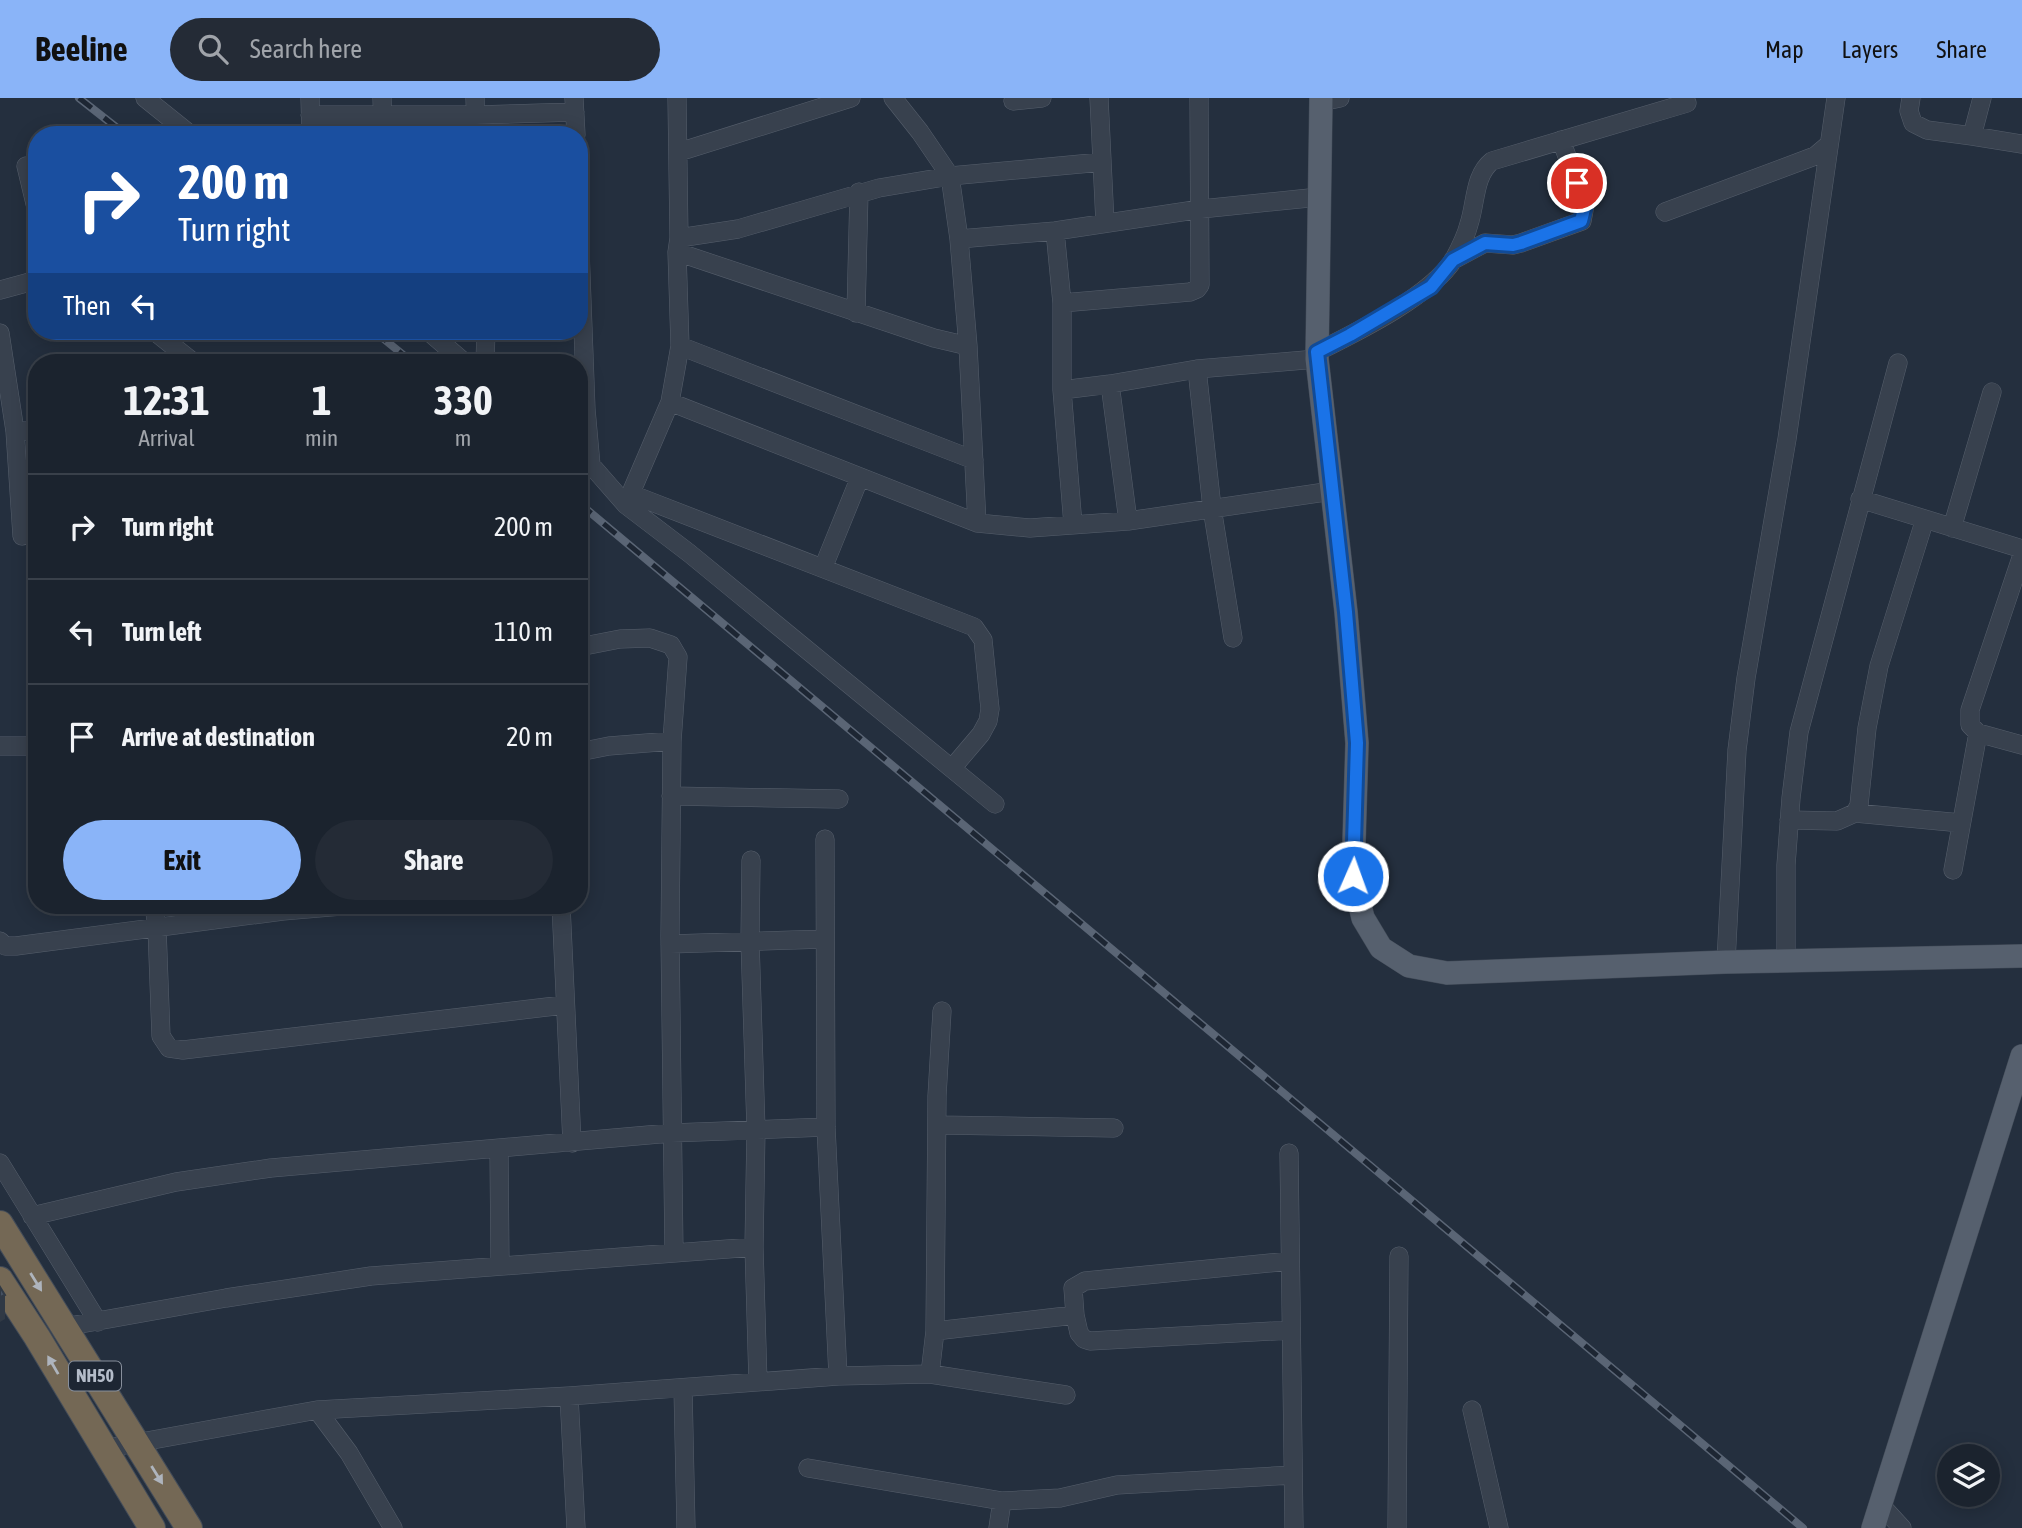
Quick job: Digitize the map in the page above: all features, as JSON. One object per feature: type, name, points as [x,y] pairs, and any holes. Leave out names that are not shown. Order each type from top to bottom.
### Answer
[{"type":"highway","name":"NH50","points":[[0,1224],[189,1528]]},
{"type":"highway","name":"NH50","points":[[0,1280],[152,1528]]},
{"type":"main road","points":[[1327,99],[1319,197],[1317,355],[1346,612],[1357,743],[1353,876],[1363,918],[1381,948],[1409,966],[1447,973],[1726,962],[2022,956]]},
{"type":"main road","points":[[1872,1528],[2022,1056]]},
{"type":"street","points":[[145,98],[180,126]]},
{"type":"street","points":[[629,499],[670,402],[680,346],[677,98]]},
{"type":"street","points":[[679,152],[851,98]]},
{"type":"street","points":[[893,98],[950,176],[959,239],[968,346],[976,523]]},
{"type":"street","points":[[1013,101],[1042,98]]},
{"type":"street","points":[[1098,98],[1105,223]]},
{"type":"street","points":[[1062,303],[1190,292],[1197,289],[1202,279],[1199,98]]},
{"type":"street","points":[[1726,962],[1734,792],[1744,690],[1787,439],[1836,98]]},
{"type":"street","points":[[1911,98],[1909,111],[1913,123],[1927,130],[2022,144]]},
{"type":"street","points":[[1972,136],[1982,98]]},
{"type":"street","points":[[1062,390],[1197,369],[1317,355],[1431,287],[1453,260],[1469,225],[1482,169],[1492,161],[1687,103]]},
{"type":"street","points":[[311,126],[310,106],[575,105],[576,126]]},
{"type":"street","points":[[382,106],[383,126]]},
{"type":"street","points":[[475,106],[476,126]]},
{"type":"street","points":[[1453,260],[1485,243],[1513,245],[1581,221],[1585,205],[1560,140]]},
{"type":"street","points":[[1665,212],[1815,156],[1828,145]]},
{"type":"street","points":[[678,245],[859,192],[950,176],[1102,162]]},
{"type":"street","points":[[26,166],[28,174]]},
{"type":"street","points":[[856,313],[859,192]]},
{"type":"street","points":[[959,239],[1055,231],[1201,209],[1319,197]]},
{"type":"street","points":[[1055,231],[1062,303],[1062,390],[1073,525]]},
{"type":"street","points":[[678,245],[856,313],[968,346]]},
{"type":"street","points":[[0,290],[28,282]]},
{"type":"street","points":[[0,333],[15,431],[22,536]]},
{"type":"street","points":[[165,340],[183,354]]},
{"type":"street","points":[[438,340],[455,354]]},
{"type":"street","points":[[680,346],[974,460]]},
{"type":"street","points":[[1786,961],[1786,865],[1799,732],[1898,363]]},
{"type":"street","points":[[1197,369],[1212,508],[1233,638]]},
{"type":"street","points":[[1110,384],[1128,521]]},
{"type":"street","points":[[1952,527],[1992,392]]},
{"type":"street","points":[[670,402],[976,523],[1030,528],[1128,521],[1332,491]]},
{"type":"street","points":[[15,431],[28,431]]},
{"type":"street","points":[[588,464],[689,552],[995,804]]},
{"type":"street","points":[[823,568],[860,477]]},
{"type":"street","points":[[629,499],[823,568],[974,627],[983,640],[990,709],[988,721],[981,734],[953,767]]},
{"type":"street","points":[[1860,499],[2022,549]]},
{"type":"street","points":[[1855,813],[1859,805],[1867,728],[1879,666],[1925,519]]},
{"type":"street","points":[[2022,555],[1970,710],[1970,725],[1978,733],[2022,746]]},
{"type":"street","points":[[588,646],[620,639],[650,638],[671,645],[678,657],[672,741],[670,944],[674,1253]]},
{"type":"street","points":[[1953,870],[1978,733]]},
{"type":"street","points":[[588,750],[672,741]]},
{"type":"street","points":[[0,747],[28,746]]},
{"type":"street","points":[[671,796],[839,799]]},
{"type":"street","points":[[1789,820],[1838,821],[1855,813],[1961,823]]},
{"type":"street","points":[[825,839],[826,1126],[838,1376]]},
{"type":"street","points":[[751,860],[750,942],[757,1129],[754,1247],[758,1382]]},
{"type":"street","points":[[155,914],[161,1036],[169,1048],[183,1051],[564,1005]]},
{"type":"street","points":[[0,941],[5,946],[16,946],[244,914]]},
{"type":"street","points":[[561,914],[572,1143]]},
{"type":"street","points":[[670,944],[825,939]]},
{"type":"street","points":[[930,1374],[935,1331],[937,1125],[942,1011]]},
{"type":"street","points":[[937,1125],[1114,1128]]},
{"type":"street","points":[[32,1216],[176,1182],[271,1168],[671,1133],[826,1126]]},
{"type":"street","points":[[499,1149],[500,1266]]},
{"type":"street","points":[[1289,1153],[1294,1528]]},
{"type":"street","points":[[0,1163],[98,1322]]},
{"type":"street","points":[[64,1327],[371,1276],[754,1247]]},
{"type":"street","points":[[1397,1528],[1399,1256]]},
{"type":"street","points":[[1290,1261],[1085,1281],[1073,1288],[1079,1333],[1090,1341],[1292,1330]]},
{"type":"street","points":[[935,1331],[1075,1315]]},
{"type":"street","points":[[103,1449],[317,1410],[569,1396],[838,1376],[930,1374],[1066,1395]]},
{"type":"street","points":[[683,1388],[687,1528]]},
{"type":"street","points":[[569,1396],[576,1528]]},
{"type":"street","points":[[317,1410],[349,1453],[393,1528]]},
{"type":"street","points":[[1472,1410],[1499,1528]]},
{"type":"street","points":[[808,1468],[1002,1500],[1060,1498],[1117,1485],[1293,1475]]},
{"type":"street","points":[[998,1528],[1002,1500]]},
{"type":"street","points":[[1880,1504],[1902,1528]]},
{"type":"railway","points":[[79,98],[115,126]]},
{"type":"railway","points":[[385,340],[402,354]]},
{"type":"railway","points":[[588,511],[1803,1528]]},
{"type":"route","points":[[1353,876],[1357,743],[1346,612],[1317,352],[1431,287],[1453,260],[1485,243],[1513,245],[1581,221],[1585,205],[1577,183]]}]
